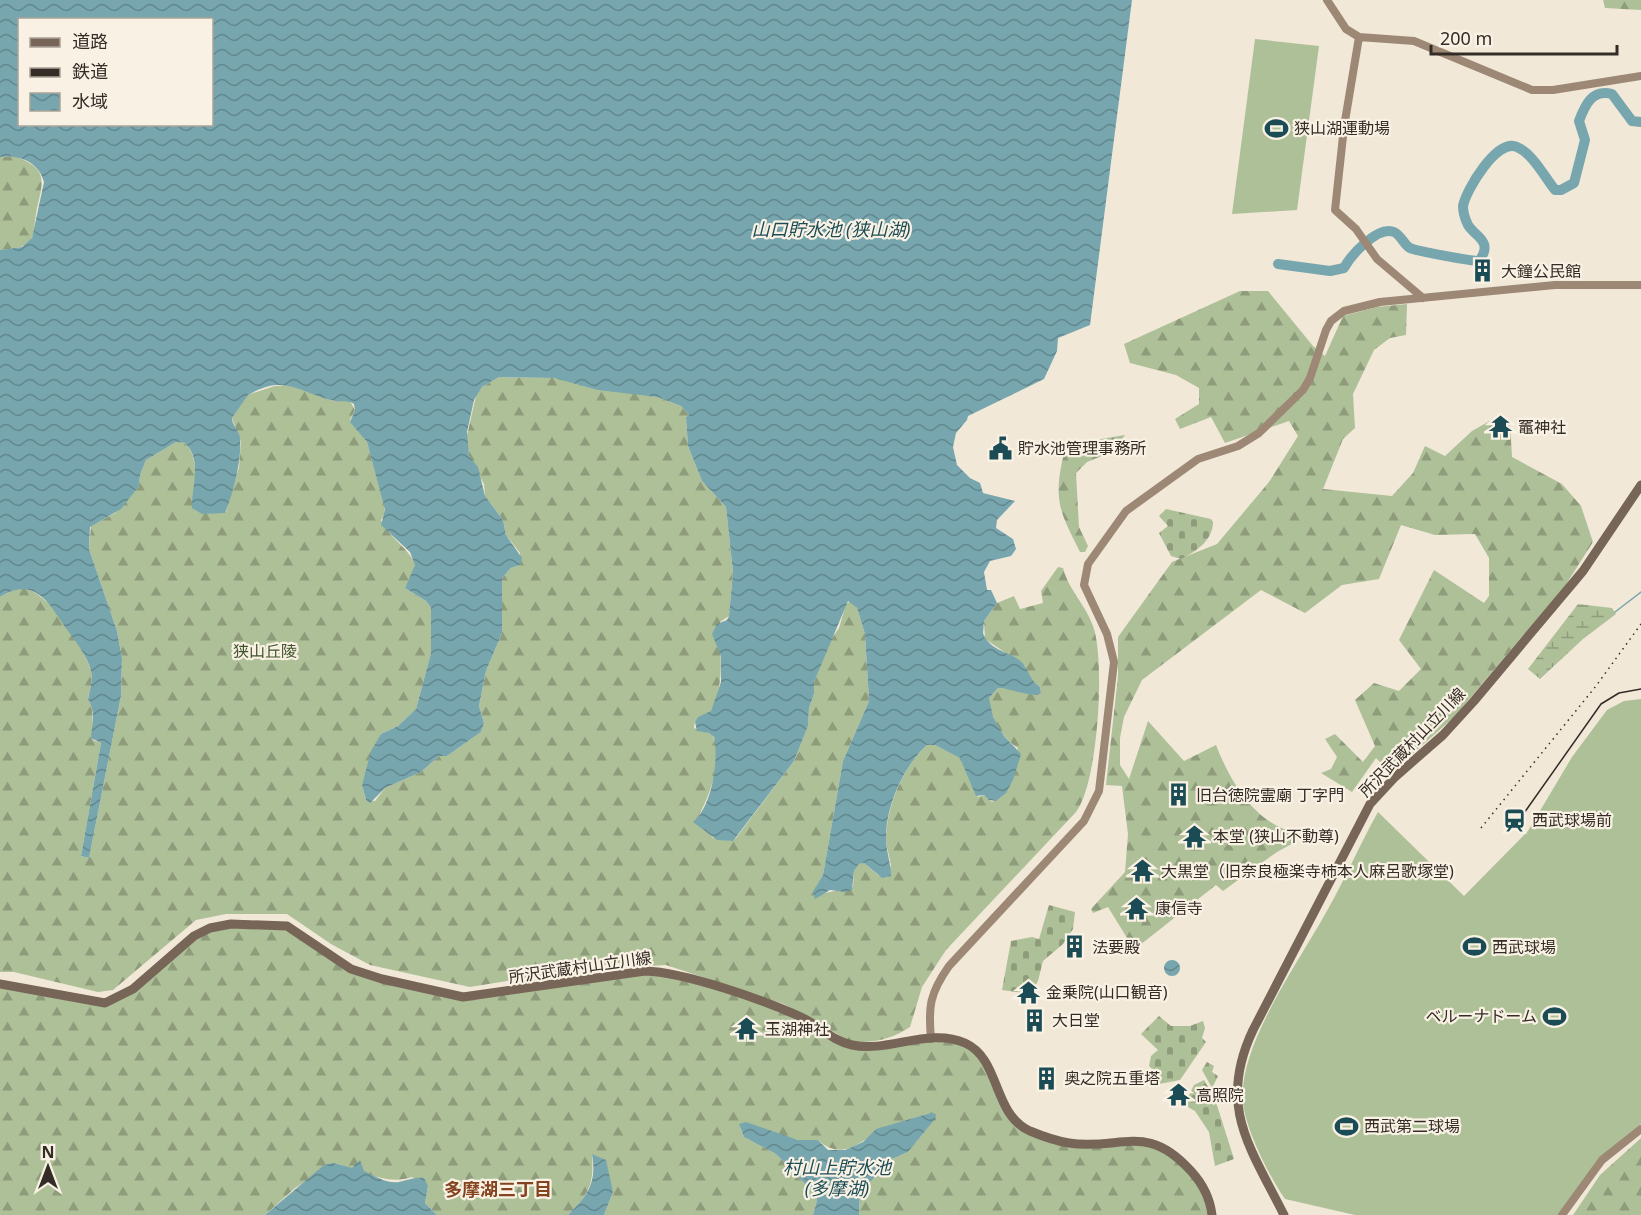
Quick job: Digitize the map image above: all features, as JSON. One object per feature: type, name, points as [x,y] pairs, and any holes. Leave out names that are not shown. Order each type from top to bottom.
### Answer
[{"type":"main road","name":"所沢武蔵村山立川線","points":[[1284,1215],[1244,1134],[1238,1111],[1238,1070],[1253,1030],[1370,804],[1395,777],[1443,735],[1474,701],[1583,571],[1641,485]]},
{"type":"main road","name":"所沢武蔵村山立川線","points":[[0,984],[105,1003],[134,989],[194,936],[205,930],[231,924],[268,924],[295,930],[335,960],[362,973],[458,997],[475,998],[628,973],[663,971],[755,999],[801,1017],[843,1043],[856,1046],[931,1039],[956,1040],[971,1046],[981,1055],[1011,1118],[1030,1131],[1070,1143],[1134,1141],[1162,1147],[1183,1161],[1198,1179],[1208,1197],[1212,1215]]},
{"type":"street","points":[[1327,0],[1341,24],[1359,37],[1414,41],[1538,91],[1641,76]]},
{"type":"street","points":[[1359,37],[1344,127],[1335,210],[1362,238],[1369,250],[1408,288],[1423,298]]},
{"type":"street","points":[[931,1039],[928,1007],[935,988],[949,966],[1084,821],[1098,798],[1114,662],[1110,641],[1084,585],[1083,578],[1088,564],[1118,519],[1144,496],[1198,459],[1238,446],[1266,428],[1304,390],[1326,330],[1338,314],[1362,306],[1555,285],[1641,285]]},
{"type":"street","points":[[1562,1215],[1602,1160],[1641,1129]]},
{"type":"green space","points":[[1603,0],[1641,0],[1641,10],[1605,8]]},
{"type":"green space","name":"狭山湖運動場","points":[[1255,39],[1319,46],[1297,210],[1232,214]]},
{"type":"green space","points":[[15,156],[38,170],[42,182],[41,189],[31,239],[22,246],[0,250],[0,157]]},
{"type":"green space","points":[[1240,291],[1268,291],[1313,346],[1325,356],[1343,316],[1377,307],[1407,304],[1406,335],[1390,338],[1374,350],[1353,394],[1355,428],[1343,439],[1323,489],[1392,496],[1413,473],[1425,446],[1445,456],[1472,431],[1502,414],[1510,424],[1512,457],[1562,484],[1581,506],[1593,542],[1565,586],[1454,717],[1391,773],[1376,758],[1352,792],[1321,773],[1331,769],[1337,757],[1325,739],[1335,734],[1363,762],[1375,746],[1355,700],[1374,683],[1399,691],[1421,669],[1399,640],[1434,570],[1484,603],[1489,596],[1489,558],[1475,534],[1435,535],[1401,525],[1379,579],[1342,585],[1305,613],[1261,590],[1142,680],[1124,717],[1120,738],[1120,765],[1129,779],[1148,721],[1184,761],[1216,745],[1236,786],[1255,810],[1279,827],[1293,832],[1297,841],[1277,852],[1223,891],[1216,885],[1140,945],[1127,938],[1108,907],[1093,913],[1091,909],[1125,872],[1128,834],[1122,786],[1106,785],[1118,676],[1118,637],[1172,562],[1217,544],[1269,482],[1298,436],[1289,421],[1225,443],[1211,417],[1180,429],[1175,419],[1199,404],[1199,388],[1176,375],[1130,363],[1124,344]]},
{"type":"green space","name":"狭山丘陵","points":[[499,377],[554,378],[657,397],[681,406],[689,415],[686,417],[688,446],[702,481],[726,507],[733,572],[729,616],[720,622],[719,690],[711,711],[698,719],[694,728],[712,734],[716,744],[714,777],[697,819],[703,830],[708,831],[713,838],[732,841],[736,838],[794,761],[808,726],[814,682],[830,641],[839,628],[846,604],[851,601],[857,608],[865,634],[869,701],[843,761],[823,875],[819,883],[825,893],[853,887],[854,871],[859,864],[864,863],[879,876],[891,866],[886,838],[889,813],[904,775],[927,745],[935,745],[961,758],[978,797],[984,795],[992,802],[1001,797],[1018,748],[997,726],[989,705],[989,698],[998,688],[1041,693],[1040,687],[1030,680],[1025,666],[985,639],[984,621],[997,603],[1014,596],[1020,609],[1043,603],[1041,591],[1058,567],[1063,568],[1069,584],[1091,621],[1097,646],[1099,695],[1097,723],[1090,776],[1084,797],[1076,812],[946,950],[922,987],[910,1027],[880,1040],[864,1042],[848,1040],[784,1004],[666,965],[631,967],[624,962],[470,987],[370,965],[331,944],[287,914],[226,914],[196,920],[113,990],[98,992],[14,972],[0,972],[0,597],[15,590],[26,589],[45,600],[65,623],[88,662],[91,671],[88,698],[92,706],[93,740],[101,743],[81,856],[89,858],[121,696],[122,658],[117,631],[89,549],[91,526],[115,513],[139,486],[140,475],[146,460],[176,442],[185,443],[193,456],[195,472],[192,504],[226,512],[239,467],[241,442],[232,418],[247,395],[275,386],[295,385],[333,401],[350,401],[355,410],[350,420],[367,442],[384,505],[385,513],[381,520],[416,565],[405,588],[426,601],[431,608],[431,653],[416,709],[398,726],[381,734],[362,785],[366,800],[375,801],[385,788],[421,772],[439,756],[447,756],[481,732],[484,723],[479,706],[486,671],[502,633],[502,578],[511,568],[520,565],[520,553],[506,535],[503,520],[485,496],[484,484],[469,456],[466,440],[476,396],[482,387]]},
{"type":"green space","points":[[1125,435],[1114,451],[1087,462],[1076,473],[1079,527],[1088,546],[1085,552],[1080,552],[1060,504],[1059,482],[1064,453],[1067,456],[1101,439]]},
{"type":"green space","points":[[1166,509],[1211,519],[1213,522],[1207,540],[1198,549],[1181,559],[1171,556],[1159,533],[1168,526],[1159,516]]},
{"type":"green space","points":[[1578,604],[1612,608],[1616,614],[1583,639],[1540,679],[1528,669]]},
{"type":"green space","name":"西武球場","points":[[1641,699],[1641,1124],[1615,1145],[1558,1215],[1355,1215],[1285,1199],[1265,1166],[1253,1139],[1243,1103],[1244,1080],[1250,1056],[1273,1003],[1328,909],[1378,812],[1464,896],[1528,831],[1572,757],[1607,710],[1624,701]]},
{"type":"green space","points":[[1049,905],[1075,912],[1073,929],[1063,944],[1043,961],[1038,981],[1031,994],[1002,990],[1011,941],[1032,937],[1039,939]]},
{"type":"green space","points":[[287,926],[351,969],[458,997],[645,971],[755,999],[856,1046],[931,1039],[971,1046],[1019,1125],[1070,1143],[1151,1142],[1195,1175],[1212,1215],[859,1215],[860,1193],[892,1159],[908,1152],[929,1126],[901,1123],[879,1131],[859,1144],[840,1150],[829,1147],[818,1140],[799,1140],[740,1127],[744,1137],[776,1154],[814,1193],[817,1200],[813,1215],[604,1215],[613,1192],[592,1154],[589,1188],[568,1215],[437,1215],[425,1203],[428,1186],[412,1177],[393,1180],[334,1163],[295,1188],[265,1215],[0,1215],[0,984],[90,1000],[116,1000],[210,928]]},
{"type":"green space","points":[[1159,1016],[1171,1026],[1190,1026],[1203,1021],[1205,1028],[1202,1038],[1206,1042],[1180,1080],[1154,1085],[1157,1074],[1149,1066],[1151,1056],[1158,1050],[1141,1034]]},
{"type":"green space","points":[[1207,1062],[1214,1066],[1212,1072],[1218,1076],[1212,1088],[1202,1070]]},
{"type":"green space","points":[[1204,1080],[1215,1099],[1234,1159],[1215,1166],[1209,1132],[1195,1111],[1184,1105],[1194,1085]]},
{"type":"green space","points":[[1641,1138],[1641,1215],[1573,1215],[1600,1175]]},
{"type":"water","name":"山口貯水池 (狭山湖)","points":[[0,0],[1132,0],[1090,325],[1058,338],[1057,351],[1044,379],[968,416],[956,433],[953,447],[957,465],[970,478],[980,483],[983,493],[1015,501],[997,520],[996,528],[1013,539],[1016,549],[1011,556],[990,561],[984,572],[987,590],[991,590],[997,603],[984,621],[983,633],[991,644],[1024,665],[1040,687],[1041,693],[1033,695],[998,688],[989,698],[993,717],[1004,736],[1021,754],[1013,780],[1006,793],[996,801],[989,800],[984,795],[976,796],[960,758],[935,745],[927,745],[910,764],[903,776],[889,813],[886,838],[891,876],[882,878],[864,863],[859,864],[854,871],[852,890],[845,892],[830,890],[815,899],[813,892],[823,875],[843,761],[869,701],[865,634],[857,608],[848,601],[814,682],[808,726],[794,761],[733,841],[717,840],[693,822],[700,815],[709,795],[716,758],[714,737],[709,733],[697,731],[695,722],[698,717],[711,711],[721,682],[721,656],[712,634],[717,624],[727,620],[729,616],[733,572],[726,507],[702,481],[688,446],[686,417],[689,415],[681,406],[657,397],[598,390],[554,378],[499,377],[482,387],[474,400],[467,432],[469,456],[478,467],[485,496],[503,520],[506,535],[522,558],[520,565],[511,568],[502,578],[502,633],[486,671],[479,706],[484,723],[481,732],[447,756],[439,756],[421,772],[385,788],[370,803],[366,800],[362,785],[371,751],[381,734],[398,726],[416,709],[431,653],[431,608],[426,601],[405,588],[415,565],[410,552],[381,525],[385,510],[367,442],[350,422],[355,410],[354,404],[334,401],[281,385],[261,389],[248,395],[232,418],[240,436],[240,456],[234,487],[225,513],[202,514],[192,508],[194,458],[185,443],[176,442],[146,460],[140,475],[139,486],[121,509],[90,527],[89,549],[117,631],[122,658],[121,696],[89,858],[81,856],[101,743],[91,738],[93,718],[88,699],[91,671],[85,655],[41,596],[24,589],[0,597],[0,250],[22,247],[32,238],[44,182],[38,169],[33,165],[21,158],[0,157]]},
{"type":"water","points":[[1172,960],[1178,962],[1180,968],[1178,974],[1172,976],[1166,974],[1164,968],[1166,962]]},
{"type":"water","name":"村山上貯水池 (多摩湖)","points":[[931,1113],[936,1114],[935,1119],[908,1152],[892,1159],[860,1193],[859,1215],[813,1215],[817,1200],[814,1193],[776,1154],[744,1137],[739,1124],[746,1122],[798,1140],[818,1140],[828,1150],[845,1150],[863,1142],[876,1129]]},
{"type":"water","points":[[592,1154],[606,1160],[613,1192],[604,1215],[568,1215],[586,1195],[592,1181]]},
{"type":"water","points":[[360,1160],[364,1171],[386,1181],[399,1182],[424,1178],[428,1186],[425,1203],[437,1215],[265,1215],[324,1165],[334,1163],[352,1168]]},
{"type":"waterway","points":[[1278,264],[1330,271],[1344,268],[1366,242],[1388,231],[1396,233],[1410,248],[1479,261],[1485,249],[1484,244],[1468,225],[1463,206],[1476,178],[1492,157],[1509,146],[1517,147],[1533,160],[1555,190],[1561,190],[1574,183],[1585,140],[1579,121],[1584,109],[1594,96],[1612,94],[1632,121],[1641,122]]},
{"type":"waterway","points":[[1615,612],[1641,592]]},
{"type":"tram line","points":[[1522,816],[1601,704],[1619,693],[1641,689]]},
{"type":"railway","points":[[1481,828],[1596,686],[1641,624]]},
{"type":"place","name":"狭山湖運動場","points":[[1276,128]]},
{"type":"place","name":"大鐘公民館","points":[[1483,271]]},
{"type":"place","name":"竈神社","points":[[1500,427]]},
{"type":"place","name":"貯水池管理事務所","points":[[1000,448]]},
{"type":"place","name":"旧台徳院霊廟 丁字門","points":[[1178,795]]},
{"type":"place","name":"西武球場前","points":[[1514,820]]},
{"type":"place","name":"本堂 (狭山不動尊)","points":[[1195,836]]},
{"type":"place","name":"大黒堂（旧奈良極楽寺柿本人麻呂歌塚堂)","points":[[1143,871]]},
{"type":"place","name":"康信寺","points":[[1137,908]]},
{"type":"place","name":"法要殿","points":[[1074,947]]},
{"type":"place","name":"西武球場","points":[[1474,947]]},
{"type":"place","name":"金乗院(山口観音)","points":[[1028,992]]},
{"type":"place","name":"ベルーナドーム","points":[[1555,1016]]},
{"type":"place","name":"大日堂","points":[[1034,1020]]},
{"type":"place","name":"玉湖神社","points":[[747,1029]]},
{"type":"place","name":"奥之院五重塔","points":[[1046,1078]]},
{"type":"place","name":"高照院","points":[[1178,1095]]},
{"type":"place","name":"西武第二球場","points":[[1346,1126]]},
{"type":"district","name":"多摩湖三丁目","points":[[498,1190]]}]
